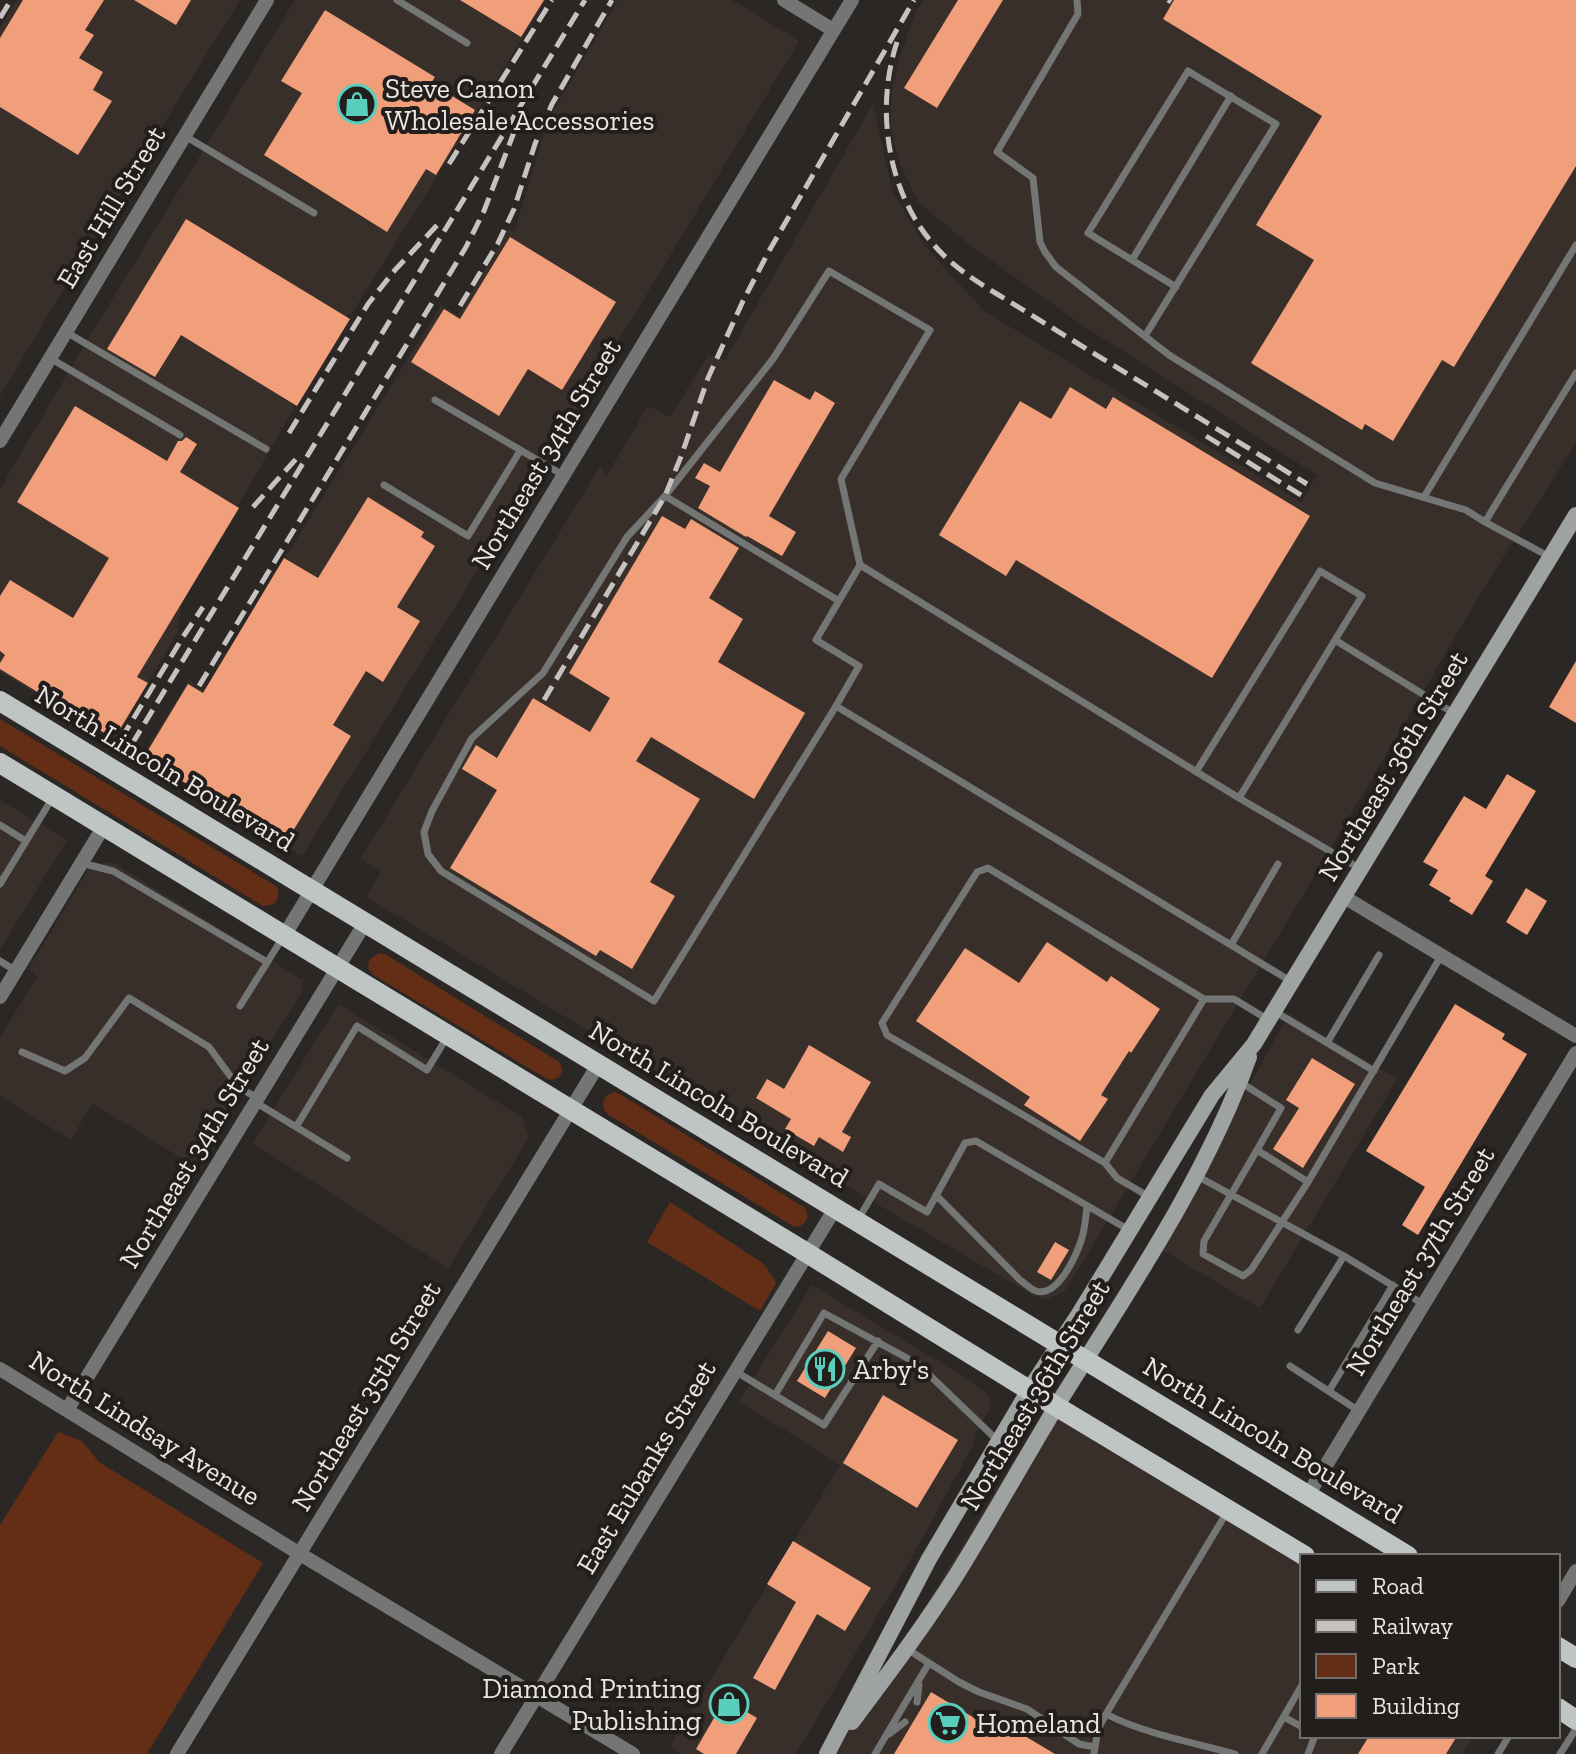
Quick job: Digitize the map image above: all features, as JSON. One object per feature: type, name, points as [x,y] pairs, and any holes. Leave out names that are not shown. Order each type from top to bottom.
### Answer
[{"type":"main road","name":"Northeast 36th Street","points":[[828,1754],[929,1559],[1029,1390],[1212,1095],[1254,1044],[1272,1016],[1576,515]]},
{"type":"main road","name":"North Lincoln Boulevard","points":[[0,701],[1405,1554]]},
{"type":"main road","points":[[0,763],[1302,1554]]},
{"type":"main road","name":"Northeast 36th Street","points":[[828,1754],[907,1649],[956,1574],[1165,1231],[1231,1106],[1254,1044]]},
{"type":"street","name":"East Hill Street","points":[[0,441],[267,0]]},
{"type":"street","points":[[784,0],[833,30]]},
{"type":"street","name":"Northeast 34th Street","points":[[284,936],[852,0]]},
{"type":"street","points":[[0,997],[104,826]]},
{"type":"street","points":[[1344,897],[1576,1036]]},
{"type":"street","name":"Northeast 34th Street","points":[[67,1410],[365,923]]},
{"type":"street","name":"Northeast 37th Street","points":[[1308,1495],[1576,1053]]},
{"type":"street","name":"Northeast 35th Street","points":[[177,1754],[598,1065]]},
{"type":"street","name":"East Eubanks Street","points":[[501,1754],[836,1207]]},
{"type":"street","name":"North Lindsay Avenue","points":[[0,1369],[633,1754]]},
{"type":"street","points":[[1560,1598],[1574,1580]]},
{"type":"lane","points":[[397,0],[467,43]]},
{"type":"lane","points":[[1077,0],[1078,14],[997,152],[1033,178],[1040,242],[1056,267],[1169,355],[1375,483],[1466,510],[1550,557]]},
{"type":"lane","points":[[1145,336],[1176,287],[1276,124],[1188,71],[1088,233],[1176,287]]},
{"type":"lane","points":[[1132,260],[1231,96]]},
{"type":"lane","points":[[185,136],[314,213]]},
{"type":"lane","points":[[1424,497],[1576,245]]},
{"type":"lane","points":[[829,271],[930,330],[841,479],[860,565],[816,640],[859,666],[654,1001],[441,871],[428,854],[424,832],[432,811],[472,738],[543,673],[627,537],[665,496],[773,359],[829,271]]},
{"type":"lane","points":[[66,332],[266,449]]},
{"type":"lane","points":[[50,358],[180,435]]},
{"type":"lane","points":[[1485,522],[1576,373]]},
{"type":"lane","points":[[435,400],[563,475]]},
{"type":"lane","points":[[384,485],[468,536],[520,451]]},
{"type":"lane","points":[[665,496],[839,601]]},
{"type":"lane","points":[[860,565],[1196,772],[1361,869]]},
{"type":"lane","points":[[1196,772],[1320,571],[1362,596],[1239,798]]},
{"type":"lane","points":[[1335,640],[1455,714]]},
{"type":"lane","points":[[836,706],[1292,982]]},
{"type":"lane","points":[[0,884],[54,795]]},
{"type":"lane","points":[[0,825],[26,841]]},
{"type":"lane","points":[[81,863],[113,871],[267,962]]},
{"type":"lane","points":[[1231,945],[1278,864]]},
{"type":"lane","points":[[1149,1197],[1117,1178],[1105,1163],[887,1035],[882,1023],[977,872],[988,868],[1204,999],[1234,999],[1327,1043],[1374,1071]]},
{"type":"lane","points":[[240,1006],[284,936]]},
{"type":"lane","points":[[1327,1043],[1379,955]]},
{"type":"lane","points":[[1240,1082],[1281,1108],[1204,1241],[1203,1254],[1243,1276],[1251,1270],[1283,1223],[1442,955]]},
{"type":"lane","points":[[0,961],[16,971]]},
{"type":"lane","points":[[22,1052],[65,1071],[85,1058],[129,998],[209,1047],[239,1088],[347,1158]]},
{"type":"lane","points":[[1105,1163],[1204,999]]},
{"type":"lane","points":[[296,1127],[357,1026],[427,1070],[448,1035]]},
{"type":"lane","points":[[857,1220],[879,1184],[927,1212],[965,1143],[976,1141],[1129,1230]]},
{"type":"lane","points":[[1257,1150],[1308,1182]]},
{"type":"lane","points":[[1195,1175],[1344,1256],[1424,1304]]},
{"type":"lane","points":[[936,1195],[1034,1291],[1050,1290],[1059,1282],[1083,1235],[1087,1206]]},
{"type":"lane","points":[[1298,1330],[1344,1256]]},
{"type":"lane","points":[[1329,1391],[1393,1285]]},
{"type":"lane","points":[[775,1395],[824,1313],[918,1364],[999,1442]]},
{"type":"lane","points":[[735,1371],[824,1425],[878,1341]]},
{"type":"lane","points":[[1290,1366],[1359,1411]]},
{"type":"lane","points":[[907,1649],[979,1692],[1027,1709],[1079,1744],[1095,1750],[1098,1729],[1106,1714],[1228,1510]]},
{"type":"lane","points":[[875,1754],[929,1663]]},
{"type":"lane","points":[[917,1702],[920,1678]]},
{"type":"lane","points":[[1262,1754],[1300,1689]]},
{"type":"lane","points":[[1106,1714],[1145,1729],[1235,1754]]},
{"type":"lane","points":[[1284,1717],[1300,1726]]},
{"type":"lane","points":[[885,1738],[905,1722]]},
{"type":"lane","points":[[1560,1754],[1576,1729]]},
{"type":"shaded area","points":[[17,0],[240,0],[0,396],[0,28]]},
{"type":"shaded area","points":[[295,0],[546,0],[351,315],[348,314],[181,605],[178,631],[115,740],[0,672],[0,489]]},
{"type":"shaded area","points":[[618,0],[732,0],[799,41],[302,856],[142,756],[189,680],[203,691],[441,305],[458,316],[509,229],[514,232],[548,120]]},
{"type":"shaded area","points":[[923,0],[1576,0],[1576,443],[1487,583],[1065,1291],[1047,1299],[1034,1296],[860,1194],[366,897],[381,872],[361,858],[600,466],[607,475],[648,406],[670,417],[709,354],[725,360],[873,104],[892,190],[925,246],[984,311],[1301,502],[1317,475],[1082,325],[975,249],[918,202],[900,164],[890,127],[892,90],[899,59]]},
{"type":"shaded area","points":[[0,800],[67,840],[0,950]]},
{"type":"shaded area","points":[[94,860],[114,863],[303,980],[302,992],[193,1165],[92,1103],[71,1140],[0,1096],[0,1037],[37,978],[29,968]]},
{"type":"shaded area","points":[[338,1004],[522,1117],[529,1137],[448,1269],[253,1143]]},
{"type":"shaded area","points":[[1289,1014],[1397,1079],[1260,1308],[1162,1250]]},
{"type":"shaded area","points":[[812,1285],[971,1381],[989,1396],[991,1403],[972,1447],[912,1557],[796,1754],[681,1754],[670,1747],[840,1465],[739,1401]]},
{"type":"shaded area","points":[[1046,1409],[1300,1564],[1300,1738],[1472,1738],[1462,1754],[834,1754]]},
{"type":"green space","points":[[0,719],[276,886],[276,902],[263,906],[0,746]]},
{"type":"green space","points":[[380,953],[559,1062],[562,1069],[560,1075],[547,1079],[375,976],[369,970],[368,963]]},
{"type":"green space","points":[[614,1092],[805,1208],[806,1221],[799,1227],[793,1226],[609,1115],[603,1102]]},
{"type":"green space","points":[[670,1202],[765,1265],[776,1283],[760,1311],[647,1242]]},
{"type":"green space","points":[[58,1432],[82,1441],[99,1462],[263,1563],[147,1754],[0,1754],[0,1525]]},
{"type":"building","points":[[23,0],[104,0],[85,30],[94,35],[79,58],[103,72],[93,90],[112,101],[78,155],[0,107],[0,38]]},
{"type":"building","points":[[134,0],[191,0],[176,25]]},
{"type":"building","points":[[460,0],[544,0],[521,37]]},
{"type":"building","points":[[958,0],[1003,0],[937,108],[904,88]]},
{"type":"building","points":[[1174,0],[1576,0],[1576,166],[1454,367],[1442,360],[1393,441],[1365,424],[1362,430],[1251,363],[1314,260],[1256,225],[1322,116],[1163,19]]},
{"type":"building","points":[[325,10],[435,77],[431,83],[475,110],[436,175],[426,169],[387,232],[264,155],[302,93],[281,81]]},
{"type":"building","points":[[186,219],[350,319],[297,406],[181,335],[155,377],[107,349]]},
{"type":"building","points":[[510,237],[616,302],[562,390],[528,369],[499,416],[411,362],[444,309],[460,319]]},
{"type":"building","points":[[774,380],[810,400],[815,391],[835,403],[769,516],[796,532],[782,556],[698,508],[710,486],[695,478],[704,463],[720,472]]},
{"type":"building","points":[[1070,387],[1106,409],[1113,397],[1310,516],[1212,678],[1016,560],[1006,576],[939,535],[1020,401],[1051,419]]},
{"type":"building","points":[[75,406],[167,461],[178,441],[186,437],[197,444],[180,472],[239,508],[137,677],[148,683],[120,729],[113,724],[106,734],[0,669],[5,655],[0,651],[0,596],[10,580],[73,618],[109,558],[17,502]]},
{"type":"building","points":[[368,497],[424,532],[421,537],[435,546],[397,607],[420,621],[383,682],[366,671],[333,725],[351,736],[285,844],[156,765],[159,759],[147,752],[188,684],[203,693],[284,558],[318,578]]},
{"type":"building","points":[[662,516],[685,529],[691,519],[739,548],[709,598],[743,619],[718,662],[805,713],[754,799],[651,737],[636,761],[700,799],[650,882],[675,896],[632,969],[600,950],[596,956],[450,868],[497,790],[462,769],[476,745],[497,758],[533,698],[590,732],[610,698],[569,673]]},
{"type":"building","points":[[1576,661],[1576,723],[1549,707]]},
{"type":"building","points":[[1507,774],[1536,791],[1485,876],[1493,881],[1472,915],[1429,885],[1438,870],[1423,862],[1464,796],[1486,809]]},
{"type":"building","points":[[1526,888],[1547,901],[1527,935],[1506,922]]},
{"type":"building","points":[[1047,942],[1107,982],[1111,976],[1160,1009],[1101,1095],[1108,1099],[1080,1141],[1024,1105],[1030,1097],[916,1021],[965,948],[1019,983]]},
{"type":"building","points":[[1455,1004],[1505,1034],[1502,1039],[1527,1054],[1418,1235],[1402,1225],[1425,1187],[1366,1151]]},
{"type":"building","points":[[809,1045],[871,1082],[842,1132],[851,1137],[843,1152],[819,1137],[814,1146],[785,1129],[791,1119],[756,1098],[767,1079],[784,1089]]},
{"type":"building","points":[[1312,1058],[1355,1084],[1303,1168],[1273,1149],[1299,1108],[1286,1100]]},
{"type":"building","points":[[1055,1242],[1069,1250],[1051,1280],[1037,1272]]},
{"type":"building","name":"Arby's","points":[[828,1331],[856,1348],[825,1398],[797,1381]]},
{"type":"building","points":[[883,1395],[958,1440],[917,1508],[843,1463]]},
{"type":"building","points":[[793,1541],[871,1588],[845,1631],[817,1614],[775,1690],[753,1678],[796,1602],[767,1584]]},
{"type":"building","name":"Homeland","points":[[931,1692],[991,1728],[996,1719],[1055,1754],[894,1754]]},
{"type":"building","points":[[725,1699],[757,1718],[736,1754],[704,1754],[696,1749]]},
{"type":"building","points":[[1368,1738],[1456,1738],[1446,1754],[1358,1754]]},
{"type":"railway","points":[[0,18],[11,0]]},
{"type":"railway","points":[[449,164],[552,0]]},
{"type":"railway","points":[[132,744],[585,0]]},
{"type":"railway","points":[[460,306],[498,243],[514,209],[552,104],[612,0]]},
{"type":"railway","points":[[544,700],[665,496],[708,378],[743,301],[914,0]]},
{"type":"railway","points":[[897,42],[887,94],[890,148],[905,200],[918,224],[941,253],[988,289],[1307,484]]},
{"type":"railway","points":[[199,686],[466,247],[484,211],[516,127]]},
{"type":"railway","points":[[289,433],[368,304],[442,220]]},
{"type":"railway","points":[[1206,436],[1304,497]]},
{"type":"railway","points":[[253,507],[296,459]]},
{"type":"railway","points":[[121,739],[203,607]]},
{"type":"place","name":"Steve Canon Wholesale Accessories","points":[[357,104]]},
{"type":"place","name":"Arby's","points":[[825,1369]]},
{"type":"place","name":"Diamond Printing Publishing","points":[[729,1704]]},
{"type":"place","name":"Homeland","points":[[948,1723]]}]
